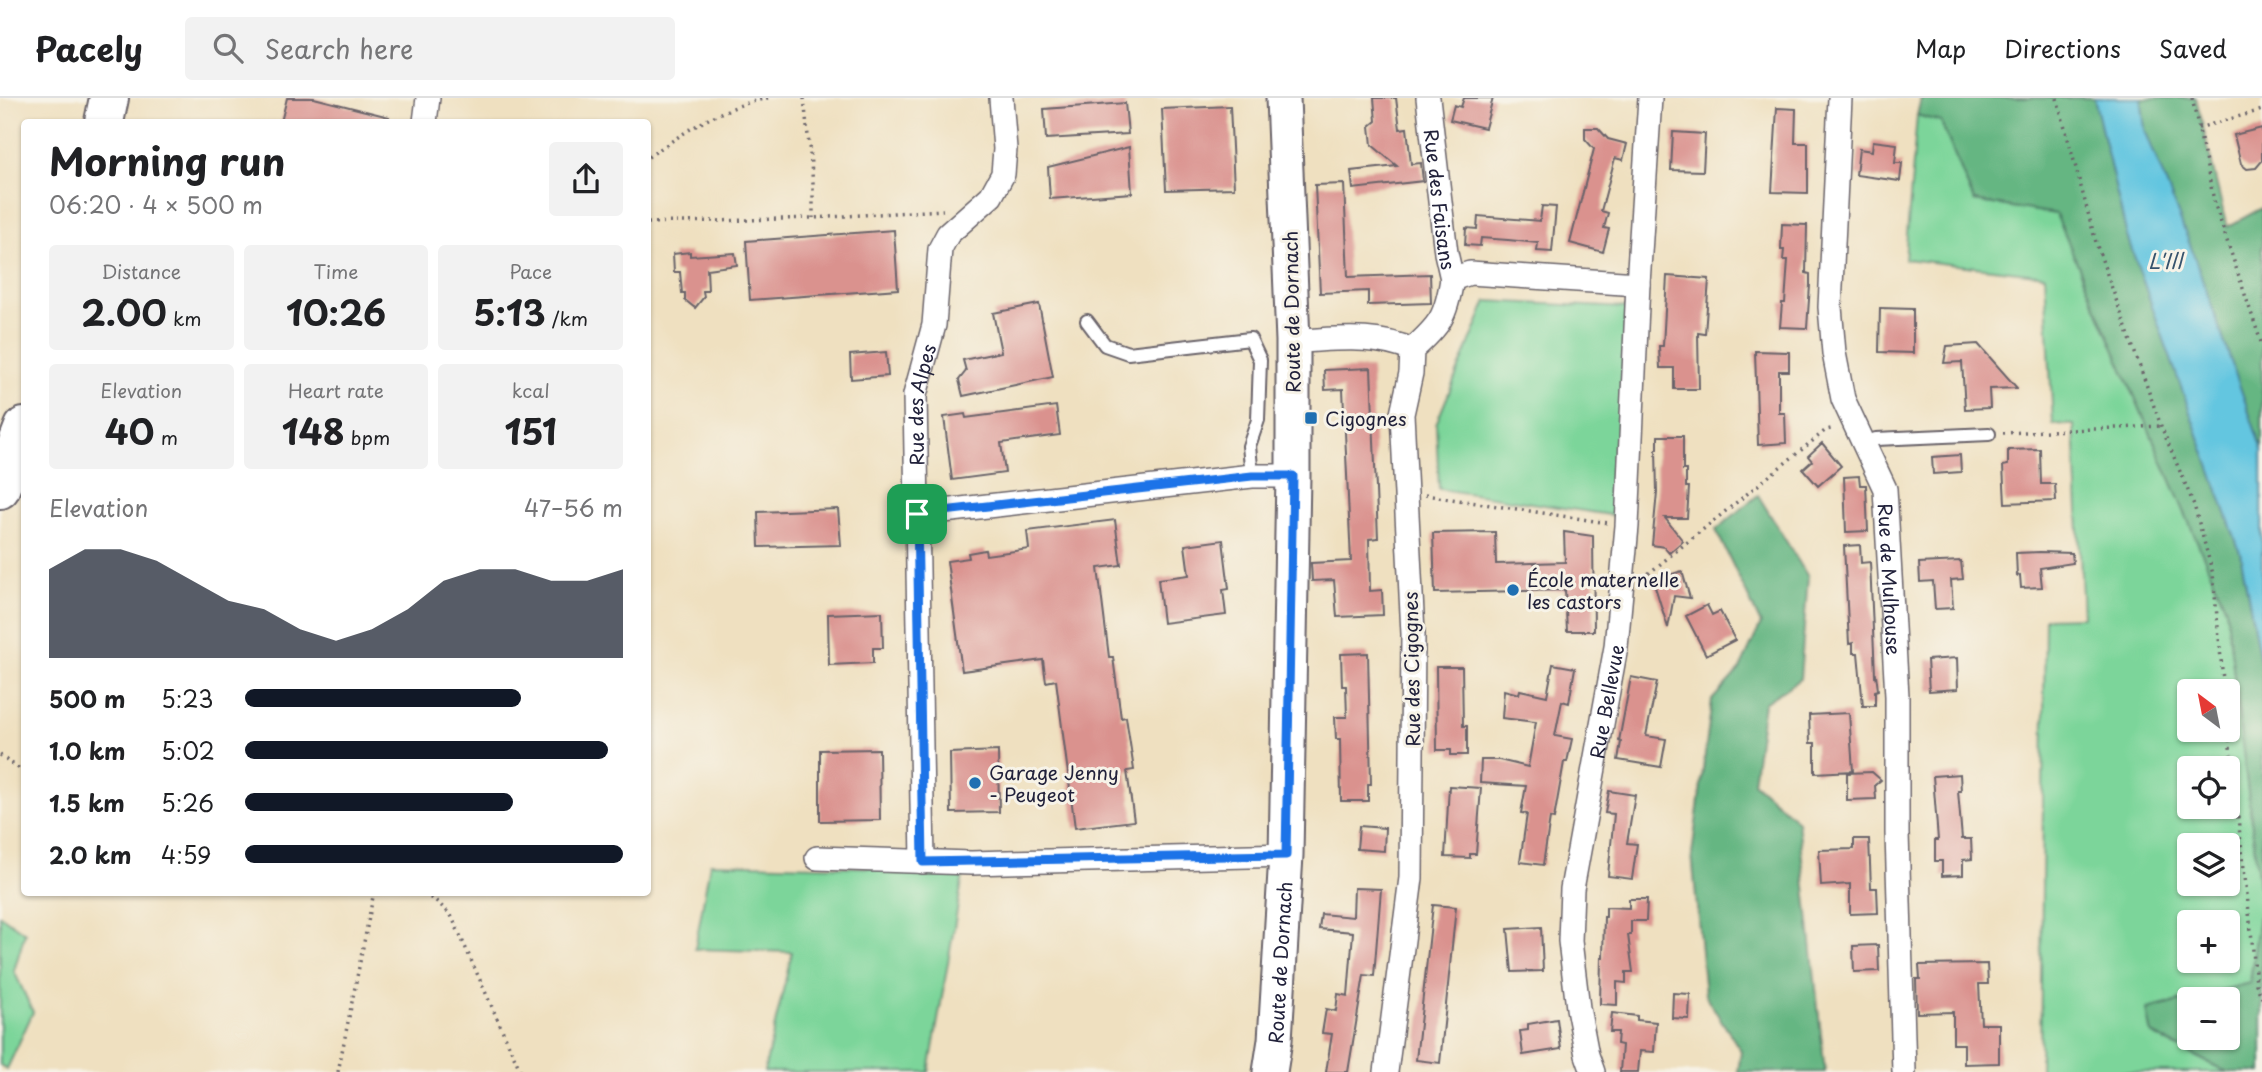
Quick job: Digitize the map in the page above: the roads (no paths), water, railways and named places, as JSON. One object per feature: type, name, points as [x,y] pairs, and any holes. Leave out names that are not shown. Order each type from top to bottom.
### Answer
[{"type":"highway","points":[[105,119],[109,98]]},
{"type":"highway","points":[[0,489],[21,435]]},
{"type":"main road","name":"Route de Dornach","points":[[1270,1072],[1275,1040],[1286,855],[1293,476],[1293,341],[1283,98]]},
{"type":"street","points":[[425,119],[428,98]]},
{"type":"street","name":"Rue des Alpes","points":[[923,862],[915,395],[934,324],[940,249],[948,234],[991,196],[1003,174],[1005,149],[1001,98]]},
{"type":"street","name":"Rue des Faisans","points":[[1428,98],[1446,253],[1452,279],[1471,273],[1638,284]]},
{"type":"street","name":"Rue Bellevue","points":[[1593,1072],[1578,1008],[1570,941],[1572,889],[1616,647],[1628,526],[1638,284],[1650,98]]},
{"type":"street","name":"Rue de Mulhouse","points":[[1840,98],[1830,307],[1834,353],[1843,399],[1885,489],[1897,696],[1897,833],[1904,1072]]},
{"type":"street","points":[[1293,341],[1369,338],[1396,343],[1412,350],[1431,334],[1443,319],[1452,279]]},
{"type":"street","name":"Rue des Cigognes","points":[[1386,1072],[1411,878],[1413,634],[1402,414],[1411,373],[1412,350]]},
{"type":"street","points":[[917,514],[1252,476],[1293,476]]},
{"type":"street","points":[[817,858],[923,862],[1286,855]]},
{"type":"lane","points":[[1087,321],[1105,345],[1128,353],[1250,339],[1260,360],[1258,420],[1248,446],[1252,476]]},
{"type":"lane","points":[[1865,443],[1876,439],[1989,434]]},
{"type":"water","name":"L'Ill","points":[[2094,98],[2141,98],[2145,130],[2192,250],[2262,450],[2262,671],[2240,552],[2127,236]]},
{"type":"place","name":"Cigognes","points":[[1311,418]]},
{"type":"place","name":"École maternelle les castors","points":[[1513,590]]},
{"type":"place","name":"Garage Jenny - Peugeot","points":[[975,783]]}]
